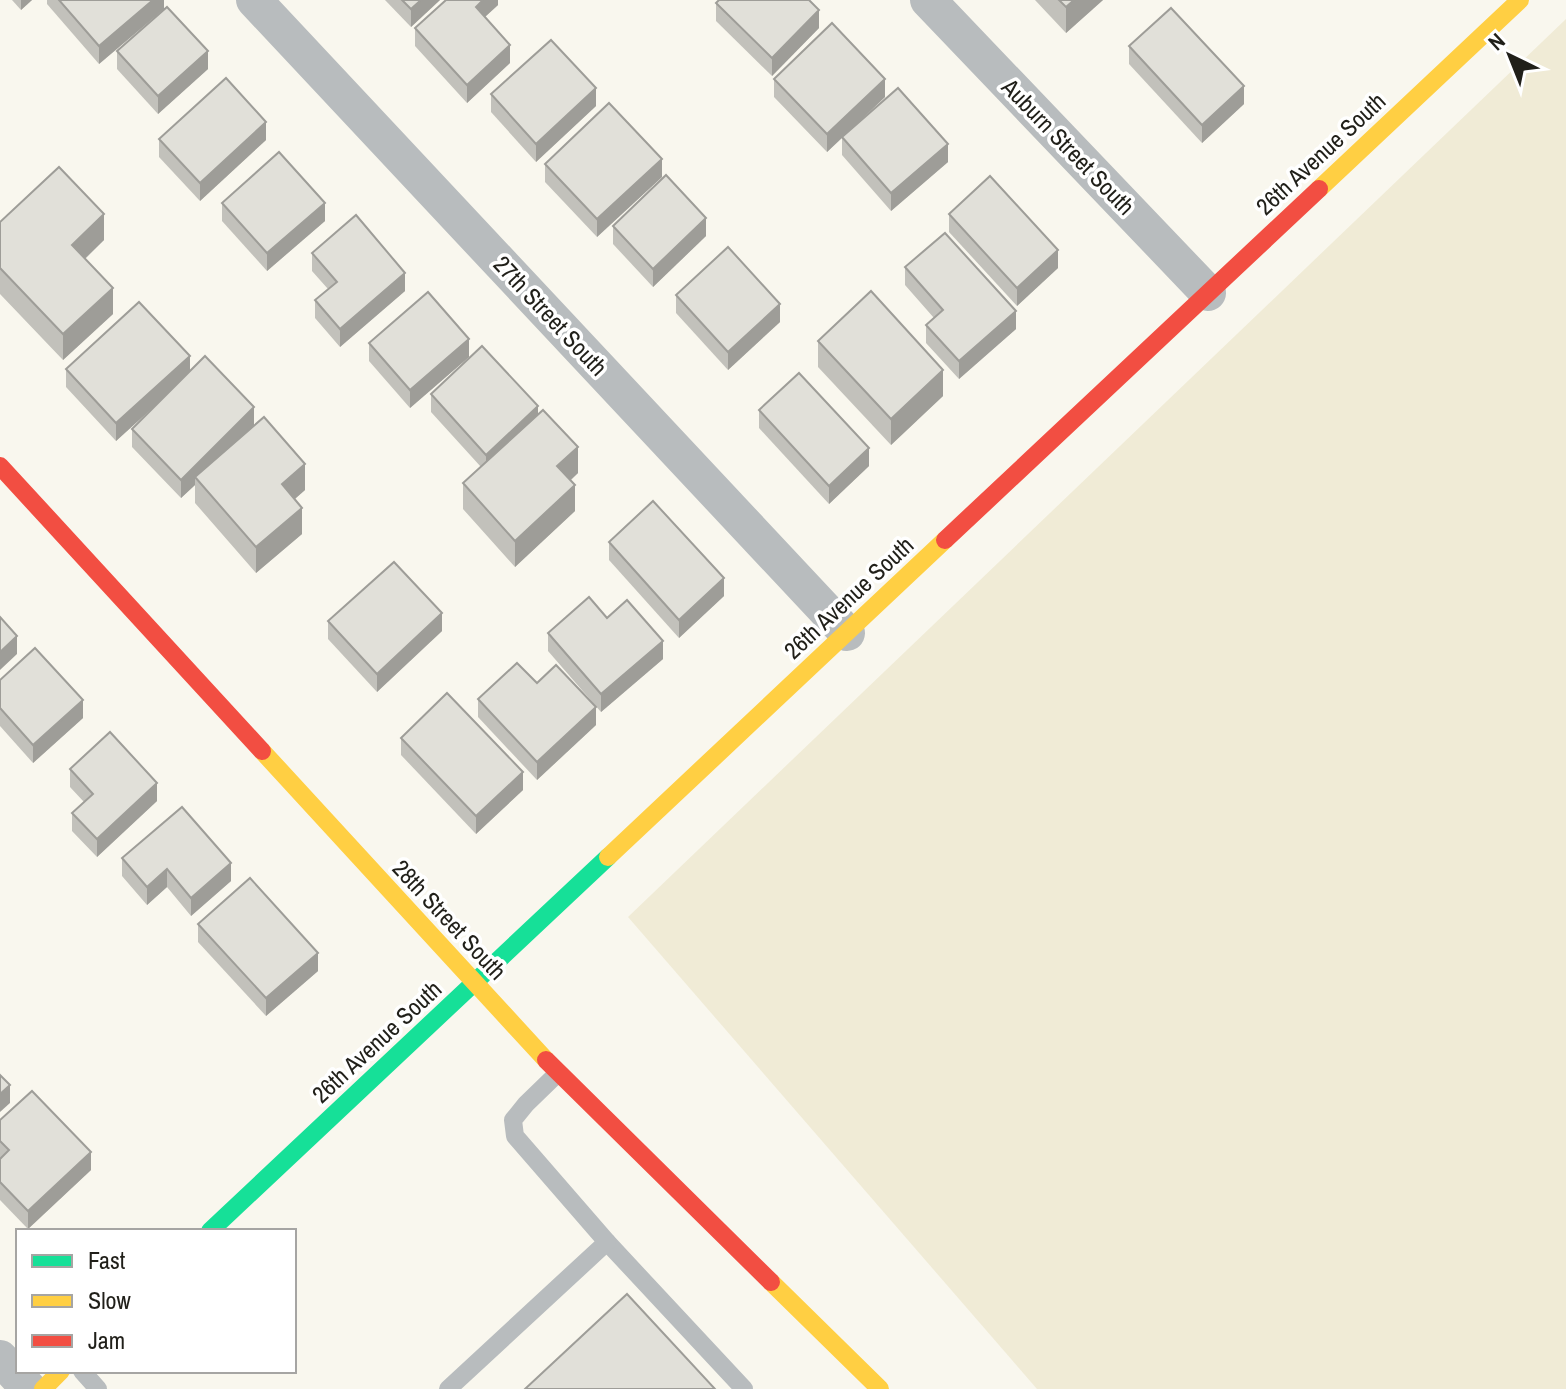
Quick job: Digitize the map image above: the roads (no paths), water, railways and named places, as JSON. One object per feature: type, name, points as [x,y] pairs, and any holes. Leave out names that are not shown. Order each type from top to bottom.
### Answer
[{"type":"street","name":"27th Street South","points":[[254,0],[847,633]]},
{"type":"street","name":"Auburn Street South","points":[[928,0],[1208,293]]},
{"type":"street","name":"26th Avenue South","points":[[212,1229],[1520,0]]},
{"type":"street","name":"28th Street South","points":[[0,466],[558,1073],[880,1389]]},
{"type":"street","points":[[0,1358],[29,1389]]},
{"type":"street","points":[[43,1389],[59,1373]]},
{"type":"lane","points":[[558,1073],[513,1120],[515,1136],[607,1242],[744,1389]]},
{"type":"lane","points":[[448,1389],[607,1242]]},
{"type":"lane","points":[[84,1373],[98,1389]]}]
